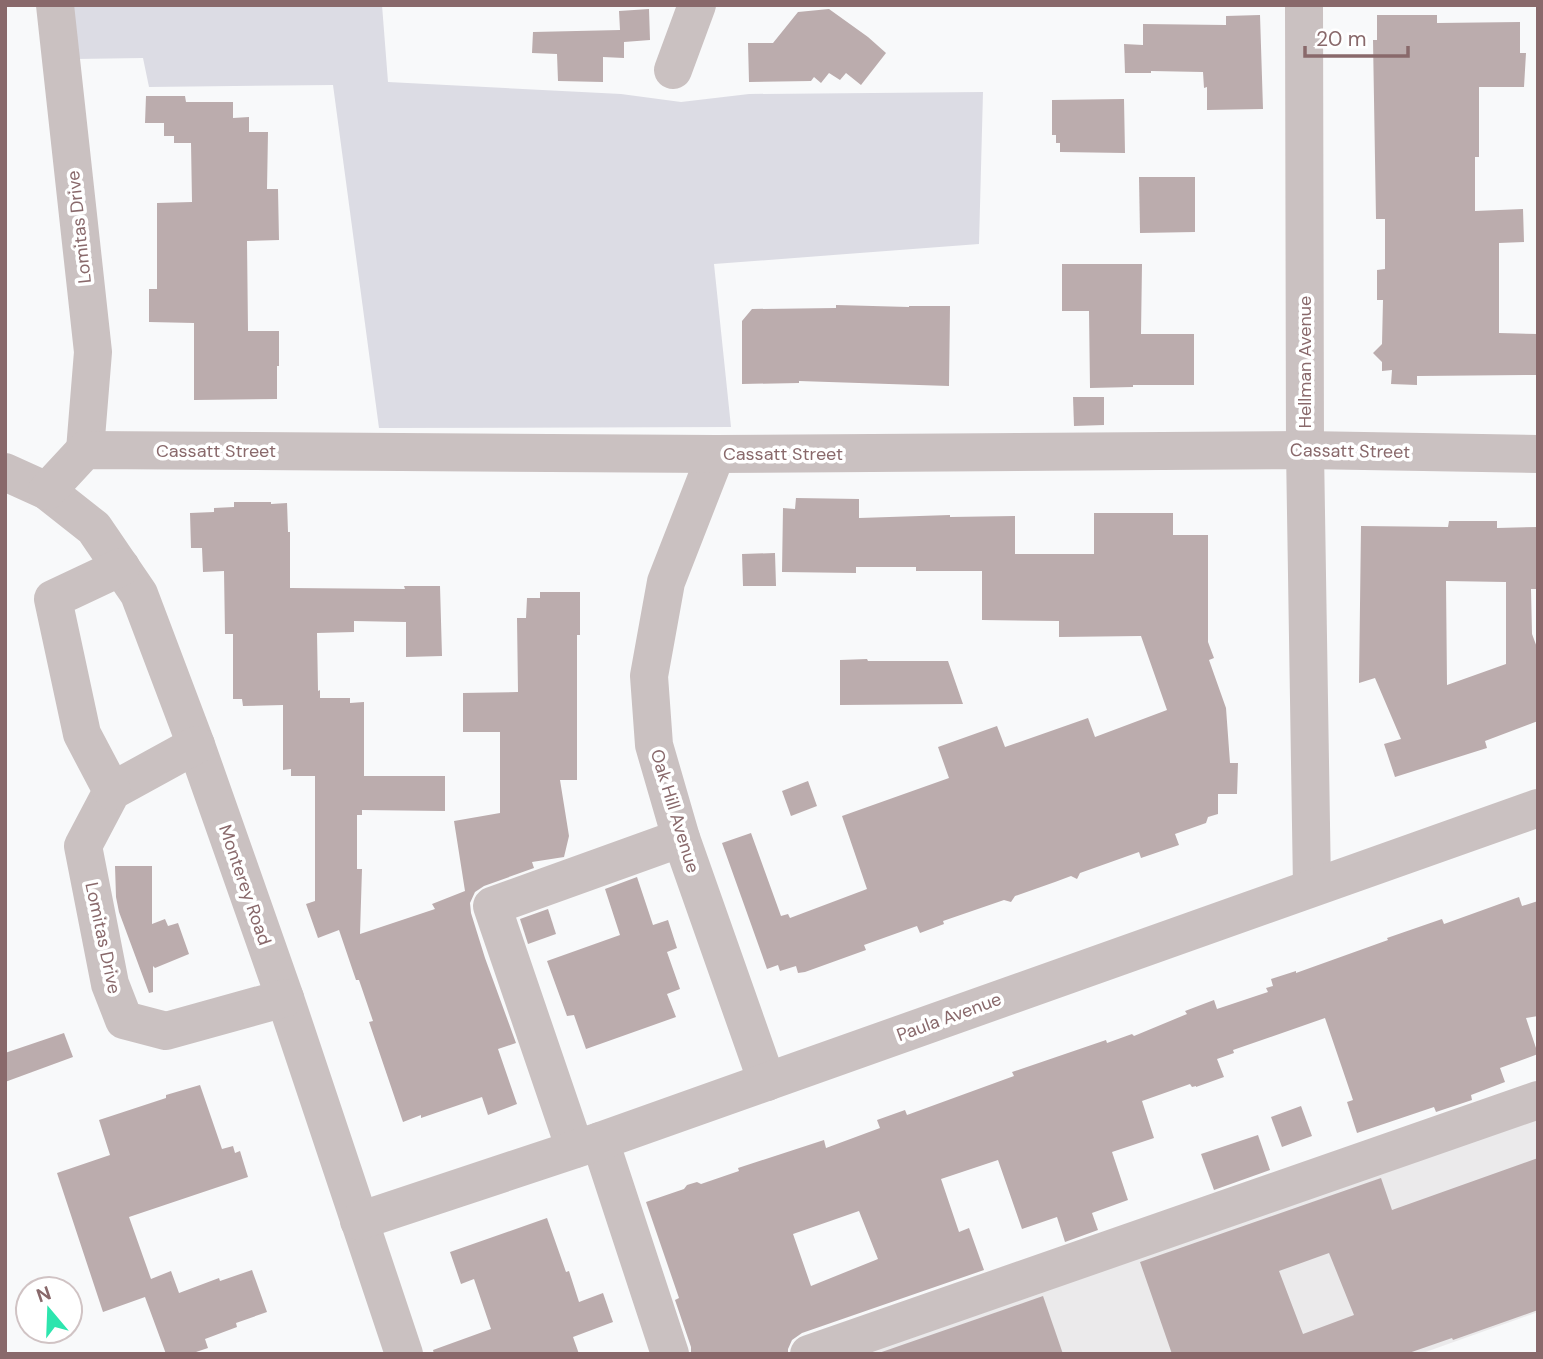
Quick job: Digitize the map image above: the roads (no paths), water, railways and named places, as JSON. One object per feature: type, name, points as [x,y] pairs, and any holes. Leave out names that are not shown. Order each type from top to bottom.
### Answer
[{"type":"street","name":"Lomitas Drive","points":[[55,5],[93,352],[85,450]]},
{"type":"street","points":[[673,69],[697,5]]},
{"type":"street","name":"Hellman Avenue","points":[[1304,5],[1305,450],[1312,887]]},
{"type":"street","name":"Cassatt Street","points":[[85,450],[716,454],[1305,450],[1538,454]]},
{"type":"street","points":[[47,491],[85,450]]},
{"type":"street","name":"Oak Hill Avenue","points":[[716,454],[666,582],[649,676],[654,745],[681,838],[767,1082]]},
{"type":"street","name":"Monterey Road","points":[[5,472],[47,491],[94,528],[139,594],[196,745],[285,998],[404,1354]]},
{"type":"street","points":[[121,567],[52,599],[82,734],[112,791],[196,745]]},
{"type":"street","name":"Lomitas Drive","points":[[112,791],[83,846],[110,984],[124,1020],[166,1031],[285,998]]},
{"type":"street","name":"Paula Avenue","points":[[359,1221],[767,1082],[1538,808]]},
{"type":"street","points":[[670,1354],[492,906],[681,838]]},
{"type":"street","points":[[823,1351],[1538,1100]]}]
